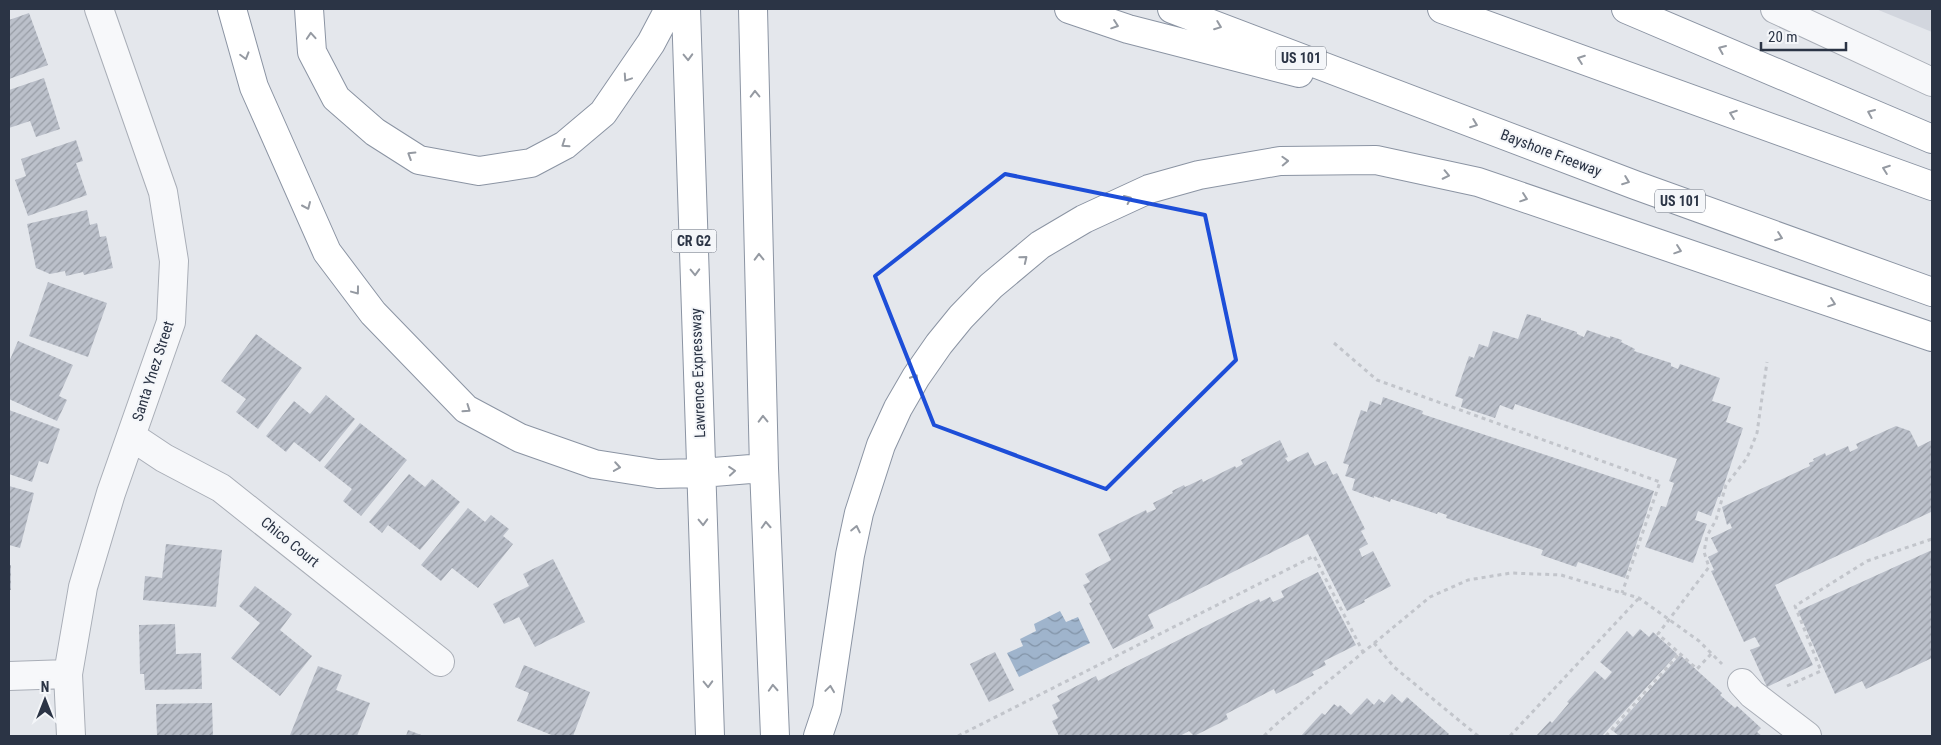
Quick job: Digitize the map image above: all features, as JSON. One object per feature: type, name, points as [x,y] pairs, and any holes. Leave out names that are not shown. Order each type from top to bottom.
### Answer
[{"type":"highway","points":[[232,9],[254,87],[327,252],[373,313],[466,409],[520,438],[594,464],[658,474],[764,468]]},
{"type":"highway","points":[[308,9],[312,52],[336,98],[375,132],[418,160],[479,171],[530,163],[566,144],[603,114],[651,43],[669,9]]},
{"type":"highway","name":"Lawrence Expressway","points":[[686,9],[710,736]]},
{"type":"highway","points":[[753,9],[764,468],[775,736]]},
{"type":"highway","points":[[1069,9],[1128,29],[1429,106]]},
{"type":"highway","name":"Bayshore Freeway","points":[[1172,9],[1635,184],[1932,292]]},
{"type":"highway","points":[[1442,9],[1932,186]]},
{"type":"highway","points":[[1626,9],[1932,139]]},
{"type":"highway","points":[[818,736],[827,709],[850,555],[859,513],[881,445],[898,408],[916,377],[939,344],[967,311],[991,286],[1040,245],[1084,219],[1149,189],[1199,175],[1280,161],[1376,160],[1478,182],[1932,337]]},
{"type":"street","name":"Santa Ynez Street","points":[[71,736],[68,674],[83,587],[111,494],[171,322],[174,261],[163,192],[99,9]]},
{"type":"street","points":[[1775,9],[1932,82]]},
{"type":"street","name":"Chico Court","points":[[132,436],[164,458],[221,488],[440,662]]},
{"type":"street","points":[[9,676],[68,674]]},
{"type":"street","points":[[1750,691],[1805,735]]},
{"type":"path","points":[[1334,343],[1377,380],[1660,482],[1622,593]]},
{"type":"path","points":[[1712,654],[1697,669],[1658,634],[1709,567],[1704,552],[1707,536],[1716,520],[1726,485],[1747,458],[1757,433],[1767,362]]},
{"type":"path","points":[[1264,736],[1430,597],[1468,580],[1511,573],[1561,575],[1639,598],[1700,641],[1750,691],[1821,670],[1794,606],[1867,561],[1932,539]]},
{"type":"path","points":[[958,736],[1314,556],[1363,652]]},
{"type":"path","points":[[1510,736],[1639,598]]},
{"type":"path","points":[[1374,643],[1394,667],[1478,736]]},
{"type":"path","points":[[1606,736],[1679,654]]},
{"type":"highlighted area","points":[[1005,174],[1205,215],[1236,360],[1106,489],[934,425],[875,276]]},
{"type":"shaded area","points":[[1876,9],[1932,9],[1932,32]]},
{"type":"water","points":[[1060,611],[1066,622],[1078,617],[1090,643],[1019,677],[1007,653],[1023,646],[1020,639],[1036,631],[1034,624]]},
{"type":"building","points":[[29,13],[48,65],[9,79],[9,20]]},
{"type":"building","points":[[44,78],[60,129],[36,137],[30,121],[9,128],[9,90]]},
{"type":"building","points":[[76,140],[83,161],[76,163],[87,195],[28,216],[15,180],[26,176],[21,159]]},
{"type":"building","points":[[87,210],[90,225],[97,223],[100,237],[106,236],[113,268],[84,275],[83,272],[66,276],[65,271],[50,274],[36,268],[27,224]]},
{"type":"building","points":[[48,282],[107,303],[88,357],[29,336]]},
{"type":"building","points":[[1527,314],[1577,332],[1577,334],[1584,337],[1587,330],[1610,338],[1610,336],[1622,340],[1621,342],[1635,349],[1634,351],[1671,363],[1671,366],[1678,369],[1680,364],[1720,378],[1712,401],[1731,407],[1726,422],[1743,428],[1720,497],[1718,497],[1711,516],[1698,511],[1695,520],[1707,524],[1693,563],[1645,547],[1661,506],[1666,507],[1674,483],[1669,481],[1677,459],[1515,404],[1513,410],[1500,405],[1495,418],[1461,407],[1463,399],[1455,396],[1469,356],[1474,358],[1479,344],[1488,347],[1493,331],[1518,339]]},
{"type":"building","points":[[256,334],[302,368],[258,429],[236,412],[246,399],[221,381]]},
{"type":"building","points":[[18,341],[73,365],[59,396],[67,400],[57,421],[9,399],[9,362]]},
{"type":"building","points":[[326,395],[355,419],[320,462],[294,442],[286,452],[266,436],[294,401],[310,414]]},
{"type":"building","points":[[1383,397],[1423,411],[1422,414],[1654,491],[1625,578],[1578,562],[1576,567],[1541,555],[1543,550],[1446,518],[1447,515],[1438,512],[1437,514],[1391,499],[1390,502],[1374,496],[1374,498],[1352,490],[1355,479],[1345,476],[1349,465],[1343,463],[1361,410],[1367,412],[1370,401],[1381,405]]},
{"type":"building","points":[[9,410],[60,429],[48,464],[39,461],[32,482],[9,474]]},
{"type":"building","points":[[360,423],[407,460],[361,516],[343,501],[352,489],[324,467]]},
{"type":"building","points":[[1896,426],[1910,431],[1918,447],[1932,440],[1932,516],[1931,512],[1775,585],[1813,665],[1767,687],[1750,650],[1760,646],[1755,637],[1744,642],[1711,571],[1714,570],[1708,557],[1718,552],[1711,538],[1732,528],[1730,523],[1727,525],[1722,507],[1810,466],[1809,463],[1814,461],[1813,459],[1825,453],[1826,456],[1848,446],[1850,452],[1858,448],[1856,444]]},
{"type":"building","points":[[1280,440],[1288,457],[1285,458],[1288,462],[1308,452],[1315,466],[1326,461],[1333,475],[1337,473],[1365,529],[1361,531],[1368,544],[1359,549],[1362,557],[1373,551],[1391,586],[1347,611],[1308,534],[1148,615],[1154,628],[1113,649],[1089,603],[1092,602],[1083,585],[1090,582],[1085,574],[1111,560],[1098,534],[1146,510],[1147,513],[1156,509],[1153,503],[1184,485],[1185,487],[1202,479],[1203,482],[1235,466],[1236,468],[1243,464],[1241,460]]},
{"type":"building","points":[[409,474],[425,487],[432,479],[460,502],[420,550],[388,525],[382,533],[369,522]]},
{"type":"building","points":[[9,486],[34,493],[20,548],[9,545]]},
{"type":"building","points":[[468,508],[485,522],[491,515],[509,529],[503,536],[513,544],[478,588],[452,568],[441,581],[421,565]]},
{"type":"building","points":[[166,544],[222,550],[216,607],[143,600],[145,576],[162,578]]},
{"type":"building","points":[[1932,550],[1932,658],[1866,689],[1862,681],[1835,694],[1798,611]]},
{"type":"building","points":[[553,559],[585,622],[535,647],[519,617],[504,624],[493,604],[529,586],[523,574]]},
{"type":"building","points":[[9,565],[11,565],[11,590],[9,590]]},
{"type":"building","points":[[1318,572],[1356,645],[1324,661],[1326,665],[1312,672],[1314,675],[1276,694],[1274,689],[1226,714],[1228,719],[1194,736],[1189,731],[1180,736],[1059,736],[1052,721],[1058,718],[1052,705],[1060,701],[1057,696],[1096,676],[1098,681],[1259,599],[1260,602],[1270,597],[1273,602],[1284,597],[1281,591]]},
{"type":"building","points":[[255,586],[292,614],[280,630],[312,656],[280,696],[231,658],[260,623],[239,606]]},
{"type":"building","points":[[175,624],[176,654],[201,653],[202,689],[145,690],[144,674],[140,674],[139,625]]},
{"type":"building","points":[[1640,629],[1649,637],[1653,632],[1677,654],[1602,736],[1536,736],[1550,721],[1552,723],[1569,703],[1567,702],[1595,671],[1605,680],[1612,672],[1600,662],[1627,631],[1633,637]]},
{"type":"building","points":[[995,652],[1014,690],[989,702],[970,664]]},
{"type":"building","points":[[1680,655],[1722,693],[1720,695],[1735,708],[1737,706],[1761,728],[1757,732],[1762,736],[1619,736],[1613,731]]},
{"type":"building","points":[[524,665],[590,692],[573,736],[554,736],[517,721],[529,693],[515,687]]},
{"type":"building","points":[[318,666],[342,675],[336,690],[370,703],[357,736],[290,735]]},
{"type":"building","points":[[1392,694],[1402,703],[1407,697],[1449,734],[1447,736],[1301,736],[1322,713],[1325,715],[1334,704],[1338,707],[1340,705],[1351,715],[1367,698],[1374,705],[1379,699],[1384,703]]},
{"type":"building","points":[[212,703],[213,736],[157,736],[156,704]]},
{"type":"building","points":[[408,730],[424,736],[406,736]]}]
